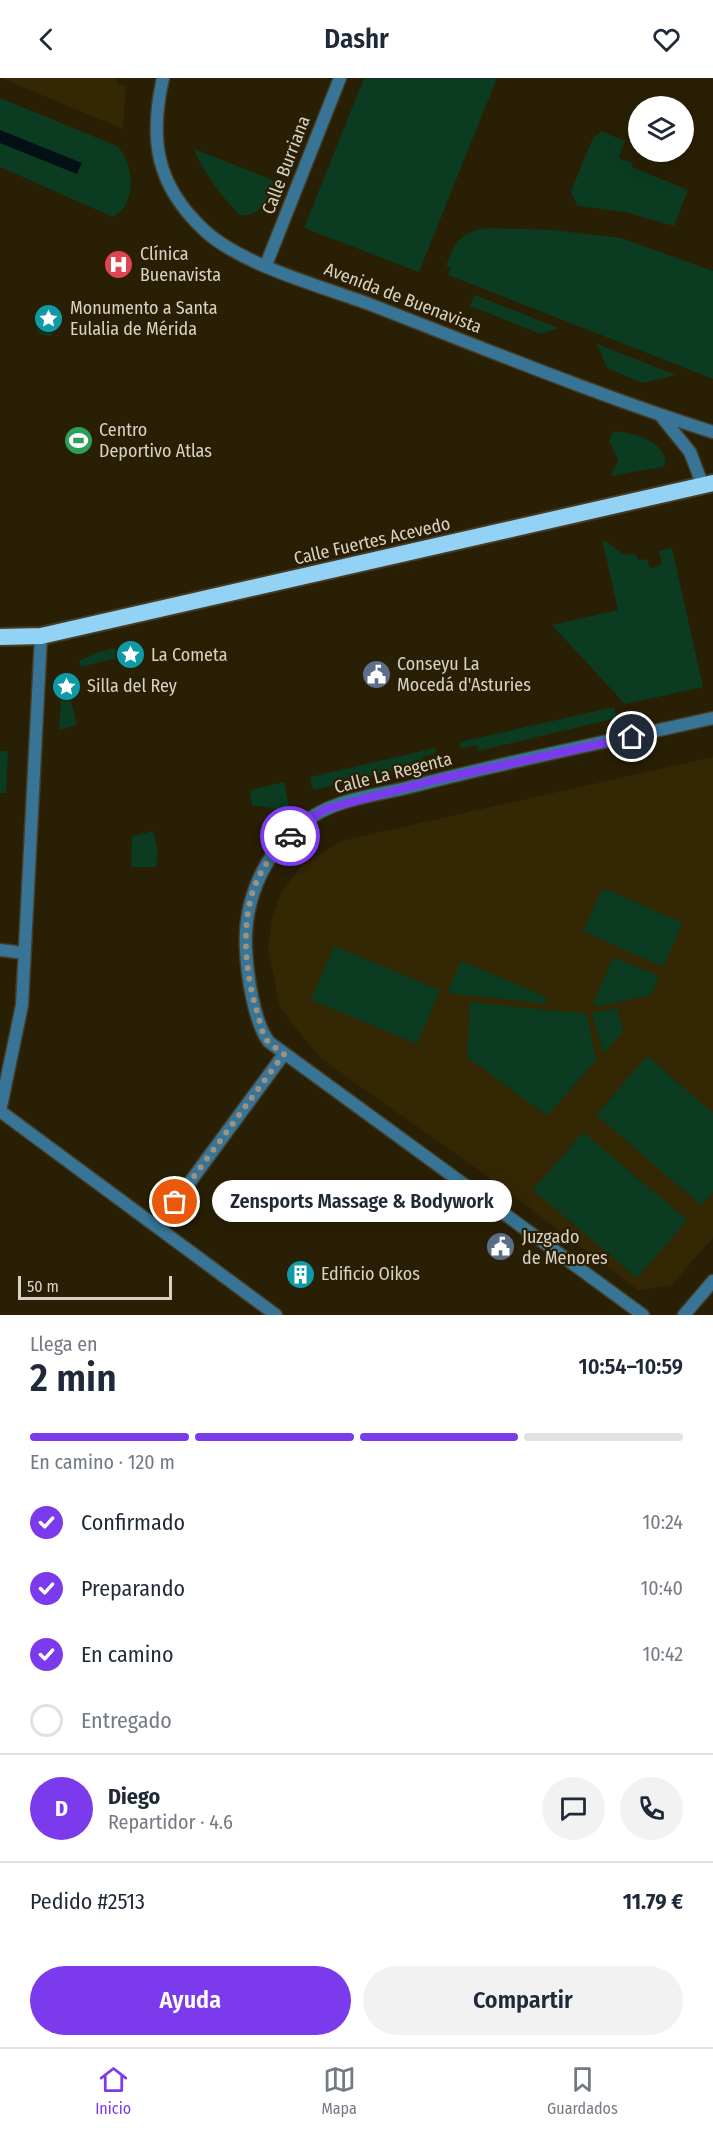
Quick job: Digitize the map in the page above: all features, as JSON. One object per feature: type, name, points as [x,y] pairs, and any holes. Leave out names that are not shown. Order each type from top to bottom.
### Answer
[{"type":"highway","name":"Calle Fuertes Acevedo","points":[[0,637],[41,636],[708,484]]},
{"type":"street","name":"Avenida de Buenavista","points":[[163,78],[154,136],[164,173],[182,204],[205,231],[222,244],[266,265],[660,415],[713,432]]},
{"type":"street","name":"Calle Burriana","points":[[266,265],[340,78]]},
{"type":"street","points":[[660,415],[690,452],[708,484]]},
{"type":"street","points":[[41,636],[22,1005],[0,1111],[276,1315]]},
{"type":"street","name":"Calle La Regenta","points":[[644,1315],[269,1042],[262,1030],[250,986],[245,941],[252,894],[258,878],[276,849],[308,820],[326,809],[435,780],[713,718]]},
{"type":"street","points":[[0,950],[24,953]]},
{"type":"street","points":[[157,1227],[284,1054]]},
{"type":"street","points":[[684,1315],[713,1281]]},
{"type":"shaded area","points":[[1,78],[118,78],[117,84],[126,86],[123,129]]},
{"type":"shaded area","points":[[0,130],[82,163],[77,174],[0,143]]},
{"type":"shaded area","points":[[713,757],[713,1237],[672,1285],[638,1290],[494,1181],[320,1058],[280,1008],[268,947],[272,919],[280,895],[291,879],[302,865],[341,841]]},
{"type":"green space","points":[[364,78],[497,78],[419,272],[304,228]]},
{"type":"green space","points":[[0,98],[117,146],[127,163],[131,183],[130,194],[121,211],[113,217],[0,167]]},
{"type":"green space","points":[[601,131],[625,141],[619,158],[633,163],[632,167],[688,190],[674,226],[625,212],[577,206],[571,191],[593,138]]},
{"type":"green space","points":[[194,149],[275,181],[258,210],[247,215],[240,215],[214,184]]},
{"type":"green space","points":[[489,228],[552,230],[621,238],[713,271],[713,379],[448,275],[451,268],[446,265],[457,243],[472,232]]},
{"type":"green space","points":[[475,295],[558,328],[541,334],[470,306]]},
{"type":"green space","points":[[41,306],[64,315],[58,330],[51,336],[44,335],[37,330],[36,321]]},
{"type":"green space","points":[[597,344],[676,375],[642,383],[607,368]]},
{"type":"green space","points":[[613,432],[629,433],[647,439],[661,450],[665,464],[662,467],[611,476],[618,460],[609,441]]},
{"type":"green space","points":[[602,539],[625,555],[635,553],[638,560],[647,559],[650,568],[662,565],[659,551],[672,548],[703,687],[625,704],[552,625],[618,610]]},
{"type":"green space","points":[[115,648],[117,658],[81,667],[79,661],[98,652]]},
{"type":"green space","points":[[70,696],[77,725],[59,730],[61,698]]},
{"type":"green space","points":[[614,707],[617,718],[478,751],[477,745],[461,748],[460,742]]},
{"type":"green space","points":[[435,748],[436,753],[423,757],[424,763],[313,790],[310,777]]},
{"type":"green space","points":[[0,751],[8,751],[6,793],[0,793]]},
{"type":"green space","points":[[284,782],[289,806],[282,810],[252,805],[250,790]]},
{"type":"green space","points":[[153,831],[158,852],[156,867],[131,867],[132,836]]},
{"type":"green space","points":[[603,888],[683,923],[663,967],[583,931]]},
{"type":"green space","points":[[334,946],[440,990],[417,1044],[311,1000]]},
{"type":"green space","points":[[613,957],[659,976],[651,995],[599,1006],[593,1004]]},
{"type":"green space","points":[[461,961],[547,997],[545,1004],[447,993]]},
{"type":"green space","points":[[470,1002],[587,1014],[596,1060],[547,1116],[467,1057]]},
{"type":"green space","points":[[617,1008],[623,1031],[604,1054],[592,1013]]},
{"type":"green space","points":[[647,1056],[713,1113],[713,1192],[702,1206],[596,1115]]},
{"type":"green space","points":[[583,1132],[687,1220],[637,1278],[533,1190]]},
{"type":"way so far","points":[[175,1202],[284,1054],[269,1042],[262,1030],[250,986],[245,941],[252,894],[258,878],[276,849],[290,836]]},
{"type":"place","name":"Clínica Buenavista","points":[[119,264]]},
{"type":"place","name":"Monumento a Santa Eulalia de Mérida","points":[[49,318]]},
{"type":"place","name":"Centro Deportivo Atlas","points":[[78,440]]},
{"type":"place","name":"La Cometa","points":[[130,655]]},
{"type":"place","name":"Conseyu La Mocedá d'Asturies","points":[[376,674]]},
{"type":"place","name":"Silla del Rey","points":[[66,686]]},
{"type":"place","name":"Zensports Massage & Bodywork","points":[[175,1202]]},
{"type":"place","name":"Juzgado de Menores","points":[[501,1247]]},
{"type":"place","name":"Edificio Oikos","points":[[300,1274]]},
{"type":"route","points":[[290,836],[308,820],[326,809],[435,780],[632,737]]}]
